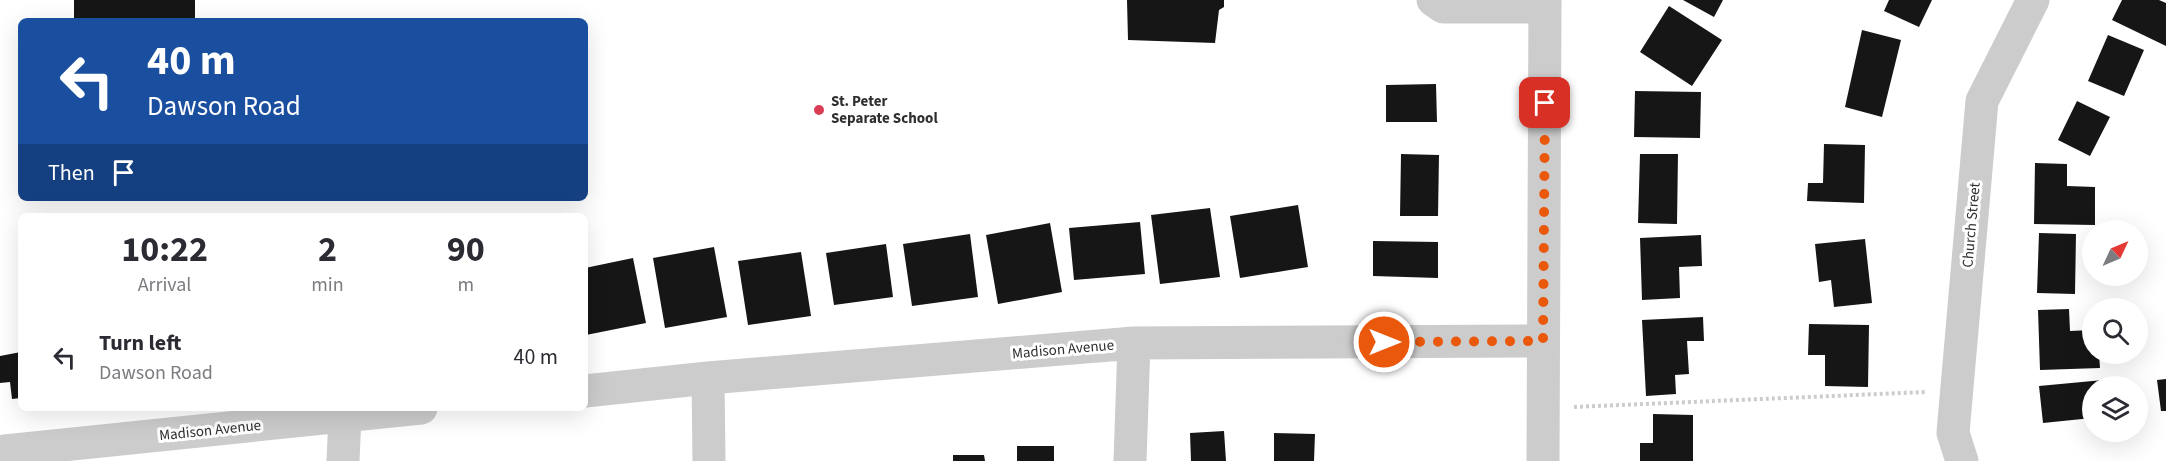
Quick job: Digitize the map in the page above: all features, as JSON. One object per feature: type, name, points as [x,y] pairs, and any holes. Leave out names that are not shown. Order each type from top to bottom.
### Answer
[{"type":"street","points":[[1433,0],[1443,7],[1545,4],[1544,461]]},
{"type":"street","name":"Church Street","points":[[1962,461],[1953,433],[1982,101],[2033,0]]},
{"type":"street","name":"Madison Avenue","points":[[588,391],[708,378],[1134,343],[1543,341]]},
{"type":"street","points":[[1130,461],[1134,343]]},
{"type":"street","points":[[708,378],[709,461]]},
{"type":"street","name":"Madison Avenue","points":[[0,453],[392,411]]},
{"type":"street","points":[[343,461],[345,416]]},
{"type":"path","points":[[1544,407],[1957,391]]},
{"type":"building","points":[[74,0],[195,0],[195,18],[74,18]]},
{"type":"building","points":[[1127,0],[1224,0],[1224,7],[1219,10],[1215,43],[1128,40]]},
{"type":"building","points":[[1683,0],[1723,0],[1714,17]]},
{"type":"building","points":[[1889,0],[1932,0],[1919,27],[1884,11]]},
{"type":"building","points":[[2122,0],[2159,0],[2166,3],[2166,46],[2112,20]]},
{"type":"building","points":[[1669,6],[1722,40],[1692,86],[1640,52]]},
{"type":"building","points":[[1862,30],[1901,40],[1882,117],[1845,107]]},
{"type":"building","points":[[2108,35],[2144,50],[2124,96],[2088,81]]},
{"type":"building","points":[[1436,84],[1437,122],[1386,122],[1386,85]]},
{"type":"building","points":[[1635,91],[1701,92],[1700,138],[1634,137]]},
{"type":"building","points":[[2077,101],[2110,117],[2090,156],[2058,140]]},
{"type":"building","points":[[1824,144],[1865,145],[1864,203],[1807,201],[1808,183],[1823,183]]},
{"type":"building","points":[[1401,154],[1439,155],[1438,216],[1400,216]]},
{"type":"building","points":[[1640,154],[1678,154],[1677,224],[1638,223]]},
{"type":"building","points":[[2035,163],[2067,164],[2067,186],[2095,187],[2095,220],[2082,220],[2082,225],[2034,224]]},
{"type":"building","points":[[1298,205],[1308,267],[1240,278],[1230,216]]},
{"type":"building","points":[[1210,208],[1220,277],[1160,284],[1151,215]]},
{"type":"building","points":[[1140,222],[1145,274],[1074,280],[1069,228]]},
{"type":"building","points":[[1050,223],[1062,292],[998,304],[986,235]]},
{"type":"building","points":[[2039,233],[2076,234],[2075,294],[2037,293]]},
{"type":"building","points":[[970,234],[978,297],[912,306],[903,244]]},
{"type":"building","points":[[1701,235],[1702,266],[1679,267],[1680,298],[1642,300],[1640,238]]},
{"type":"building","points":[[1865,239],[1872,303],[1834,307],[1831,280],[1819,282],[1815,244]]},
{"type":"building","points":[[1373,241],[1438,242],[1438,278],[1373,276]]},
{"type":"building","points":[[886,244],[893,297],[834,305],[826,253]]},
{"type":"building","points":[[714,247],[727,317],[665,328],[653,258]]},
{"type":"building","points":[[801,252],[811,316],[748,325],[738,261]]},
{"type":"building","points":[[633,258],[646,323],[588,335],[588,267]]},
{"type":"building","points":[[2069,309],[2070,331],[2082,330],[2082,364],[2100,364],[2100,368],[2040,370],[2038,310]]},
{"type":"building","points":[[1703,317],[1704,341],[1687,341],[1689,374],[1675,375],[1676,394],[1646,396],[1642,320]]},
{"type":"building","points":[[1809,324],[1869,325],[1868,387],[1825,386],[1825,355],[1808,355]]},
{"type":"building","points":[[18,353],[18,398],[12,399],[10,382],[0,383],[0,356]]},
{"type":"building","points":[[2166,379],[2166,411],[2161,411],[2157,380]]},
{"type":"building","points":[[2082,382],[2082,419],[2043,423],[2039,386]]},
{"type":"building","points":[[1653,414],[1693,415],[1693,461],[1640,461],[1640,443],[1653,443]]},
{"type":"building","points":[[1224,431],[1226,461],[1191,461],[1190,433]]},
{"type":"building","points":[[1274,433],[1315,434],[1314,461],[1274,461]]},
{"type":"building","points":[[1017,446],[1054,446],[1054,461],[1017,461]]},
{"type":"building","points":[[953,455],[984,455],[985,461],[953,461]]},
{"type":"place","name":"St. Peter Separate School","points":[[819,110]]},
{"type":"route","points":[[1384,342],[1543,341],[1545,103]]}]
